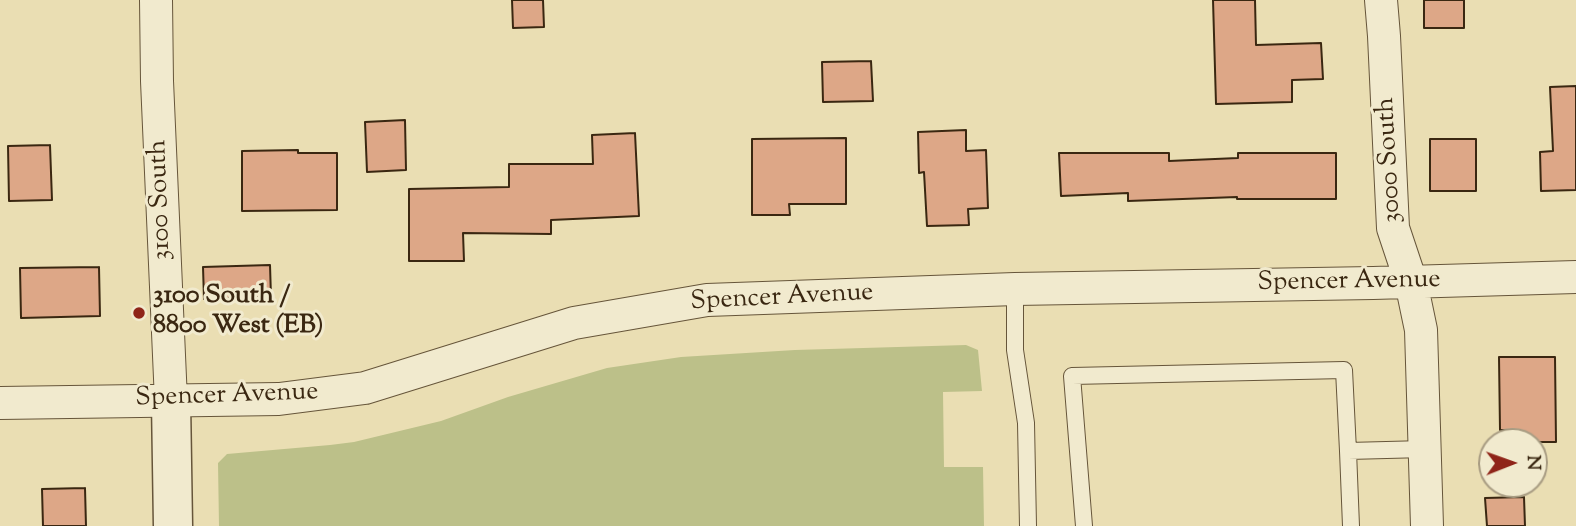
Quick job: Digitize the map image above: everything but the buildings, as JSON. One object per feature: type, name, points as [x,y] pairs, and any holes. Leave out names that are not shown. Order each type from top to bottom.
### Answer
[{"type":"street","name":"3100 South","points":[[156,0],[173,526]]},
{"type":"street","name":"3000 South","points":[[1381,0],[1393,228],[1411,282],[1421,330],[1427,526]]},
{"type":"street","name":"Spencer Avenue","points":[[0,403],[279,399],[365,388],[574,323],[707,300],[1015,289],[1576,277]]},
{"type":"lane","points":[[1015,289],[1015,350],[1026,423],[1028,526]]},
{"type":"lane","points":[[1084,526],[1072,376],[1344,370],[1351,526]]},
{"type":"lane","points":[[1348,451],[1425,449]]},
{"type":"green space","points":[[966,345],[978,350],[982,391],[943,392],[944,467],[983,467],[984,526],[219,526],[218,463],[227,454],[354,442],[441,421],[508,397],[607,368],[681,357],[795,350]]},
{"type":"place","name":"3100 South / 8800 West (EB)","points":[[139,313]]}]
